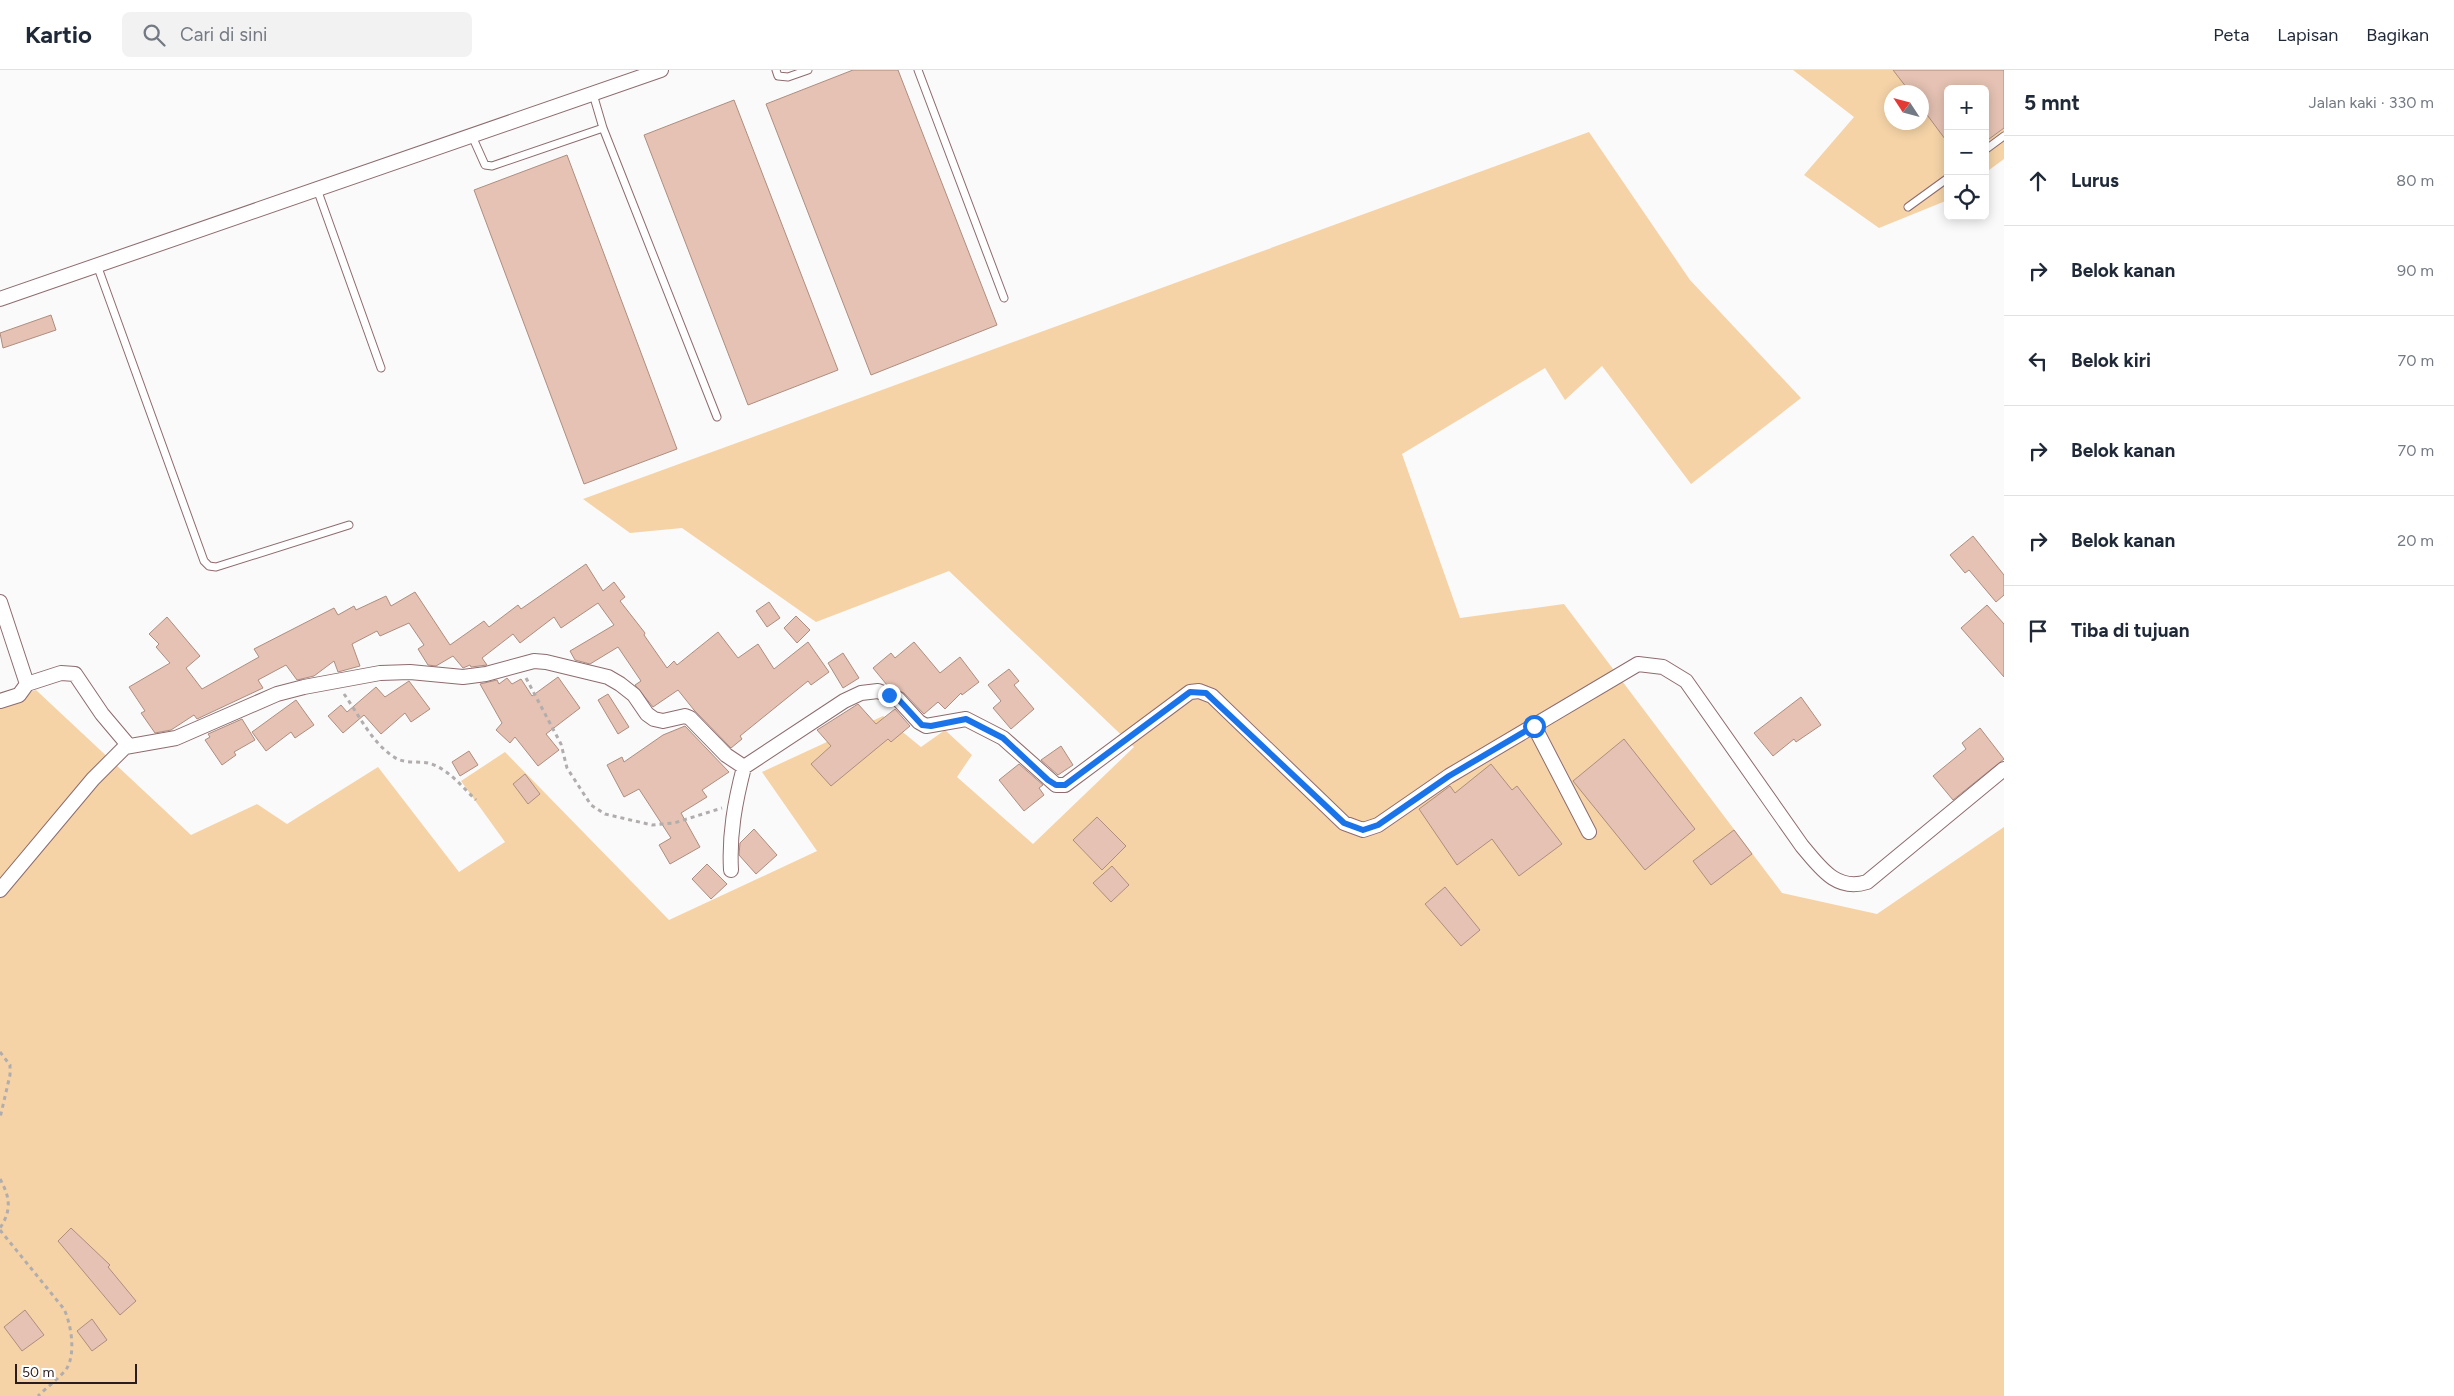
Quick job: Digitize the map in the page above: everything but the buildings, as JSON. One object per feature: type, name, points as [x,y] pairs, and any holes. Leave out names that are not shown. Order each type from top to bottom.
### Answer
[{"type":"street","points":[[0,299],[661,70]]},
{"type":"street","points":[[0,602],[27,684]]},
{"type":"street","points":[[0,890],[93,779],[114,757],[129,746],[176,738],[277,694],[336,681],[395,673],[464,677],[534,661],[546,662],[608,678],[620,684],[634,695],[647,714],[654,719],[663,721],[684,716],[690,718],[726,754],[744,767]]},
{"type":"street","points":[[730,870],[730,844],[734,803],[744,767],[844,701],[861,693],[878,691],[898,699],[919,722],[926,726],[966,719],[1003,738],[1048,780],[1056,785],[1065,785],[1190,692],[1198,691],[1212,696],[1344,823],[1363,830],[1378,825],[1449,776],[1638,664],[1663,666],[1686,680],[1802,846],[1823,870],[1834,881],[1858,885],[1867,882],[2004,769]]},
{"type":"street","points":[[0,701],[19,694],[27,684],[61,673],[75,674],[102,714],[129,746]]},
{"type":"street","points":[[1534,726],[1589,832]]},
{"type":"lane","points":[[776,70],[778,76],[788,77],[808,70]]},
{"type":"lane","points":[[918,70],[1004,298]]},
{"type":"lane","points":[[593,94],[603,128],[717,416]]},
{"type":"lane","points":[[472,136],[482,161],[486,165],[492,166],[603,128]]},
{"type":"lane","points":[[1989,147],[2004,136]]},
{"type":"lane","points":[[1908,207],[1944,181]]},
{"type":"lane","points":[[317,188],[381,368]]},
{"type":"lane","points":[[97,265],[204,561],[209,566],[216,567],[349,525]]},
{"type":"path","points":[[518,665],[558,737],[567,768],[591,805],[605,814],[652,825],[674,823],[734,803]]},
{"type":"path","points":[[336,681],[380,747],[396,759],[428,764],[440,769],[452,776],[476,800]]},
{"type":"path","points":[[0,1052],[10,1065],[10,1075],[0,1118]]},
{"type":"path","points":[[0,1179],[7,1192],[9,1206],[6,1219],[0,1229],[64,1309],[70,1323],[71,1358],[67,1368],[38,1396]]},
{"type":"shaded area","points":[[1793,70],[1957,70],[1950,85],[1944,85],[1944,202],[1879,228],[1804,175],[1854,117]]},
{"type":"shaded area","points":[[1989,108],[2004,125],[2004,159],[1989,170]]},
{"type":"shaded area","points":[[1589,132],[1690,280],[1801,398],[1691,484],[1602,366],[1565,400],[1545,368],[1402,454],[1460,618],[1564,604],[1782,893],[1877,914],[2004,827],[2004,1396],[0,1396],[0,702],[36,690],[191,835],[257,804],[287,824],[378,767],[459,872],[505,842],[461,781],[505,752],[669,920],[817,851],[762,772],[883,716],[921,747],[945,730],[972,755],[957,777],[1033,844],[1134,747],[949,571],[816,622],[682,528],[630,533],[583,499]]},
{"type":"route","points":[[889,695],[898,699],[922,725],[931,726],[966,719],[1003,738],[1048,780],[1056,785],[1065,785],[1190,692],[1206,693],[1212,696],[1344,823],[1363,830],[1378,825],[1449,776],[1534,726]]}]
